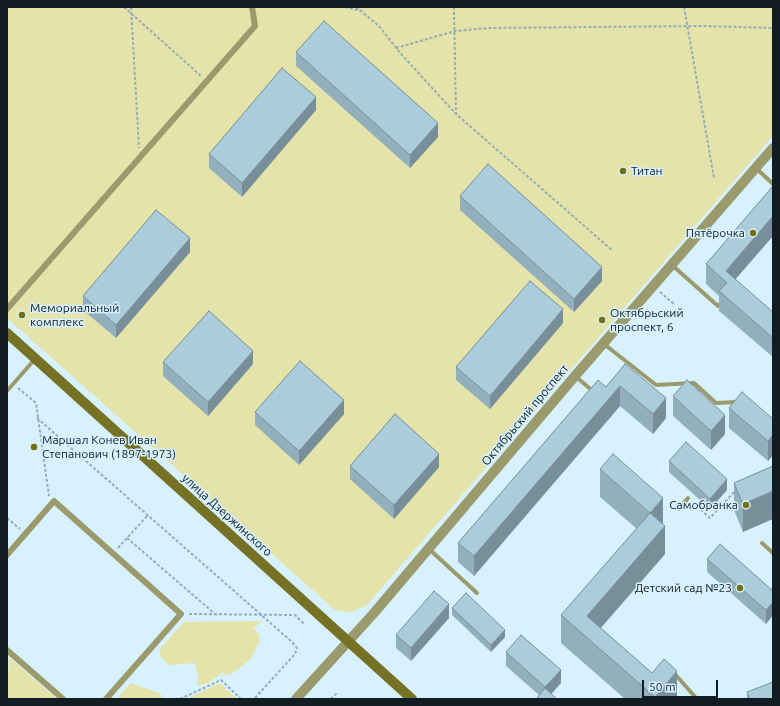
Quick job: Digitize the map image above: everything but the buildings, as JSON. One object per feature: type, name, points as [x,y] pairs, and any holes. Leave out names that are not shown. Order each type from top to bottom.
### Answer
[{"type":"main road","name":"улица Дзержинского","points":[[7,334],[412,699]]},
{"type":"street","points":[[7,309],[254,26],[252,7]]},
{"type":"street","name":"Октябрьский проспект","points":[[296,699],[349,642],[603,343],[773,148]]},
{"type":"street","points":[[7,555],[54,501],[181,614],[106,699]]},
{"type":"street","points":[[7,650],[63,699]]},
{"type":"lane","points":[[756,168],[773,184]]},
{"type":"lane","points":[[672,265],[718,306],[727,297]]},
{"type":"lane","points":[[603,343],[656,385],[694,383],[716,403],[742,402]]},
{"type":"lane","points":[[7,391],[35,359]]},
{"type":"lane","points":[[575,376],[597,395]]},
{"type":"lane","points":[[679,509],[688,498]]},
{"type":"lane","points":[[762,543],[773,553]]},
{"type":"lane","points":[[429,549],[477,593]]},
{"type":"lane","points":[[671,670],[697,699]]},
{"type":"path","points":[[124,7],[175,52],[206,82]]},
{"type":"path","points":[[131,7],[139,158]]},
{"type":"path","points":[[345,7],[362,12]]},
{"type":"path","points":[[356,7],[378,26],[456,114],[613,251]]},
{"type":"path","points":[[454,7],[456,114]]},
{"type":"path","points":[[684,7],[714,178]]},
{"type":"path","points":[[396,48],[454,31],[488,28],[688,26],[773,28]]},
{"type":"path","points":[[653,286],[675,305]]},
{"type":"path","points":[[13,384],[36,403],[47,494],[54,501]]},
{"type":"path","points":[[37,418],[291,641],[296,648],[295,654],[254,699]]},
{"type":"path","points":[[688,498],[710,518],[736,490]]},
{"type":"path","points":[[112,554],[148,515]]},
{"type":"path","points":[[7,518],[25,534]]},
{"type":"path","points":[[127,538],[216,614]]},
{"type":"path","points":[[181,614],[295,615],[304,624]]},
{"type":"path","points":[[180,699],[221,680],[241,699]]},
{"type":"path","points":[[331,699],[337,693]]},
{"type":"shaded area","points":[[7,7],[773,7],[773,136],[367,605],[354,611],[344,612],[335,610],[7,318]]},
{"type":"shaded area","points":[[262,621],[253,629],[258,633],[260,640],[251,659],[230,675],[222,673],[209,683],[197,686],[198,677],[195,663],[170,665],[162,659],[159,650],[184,622]]},
{"type":"shaded area","points":[[9,657],[57,699],[7,699]]},
{"type":"shaded area","points":[[131,683],[161,694],[162,699],[116,699]]},
{"type":"shaded area","points":[[220,683],[237,699],[186,699]]},
{"type":"place","name":"Титан","points":[[623,171]]},
{"type":"place","name":"Пятёрочка","points":[[753,233]]},
{"type":"place","name":"Мемориальный комплекс","points":[[22,315]]},
{"type":"place","name":"Октябрьский проспект, 6","points":[[602,320]]},
{"type":"place","name":"Маршал Конев Иван Степанович (1897-1973)","points":[[34,447]]},
{"type":"place","name":"Самобранка","points":[[746,505]]},
{"type":"place","name":"Детский сад №23","points":[[740,588]]}]
